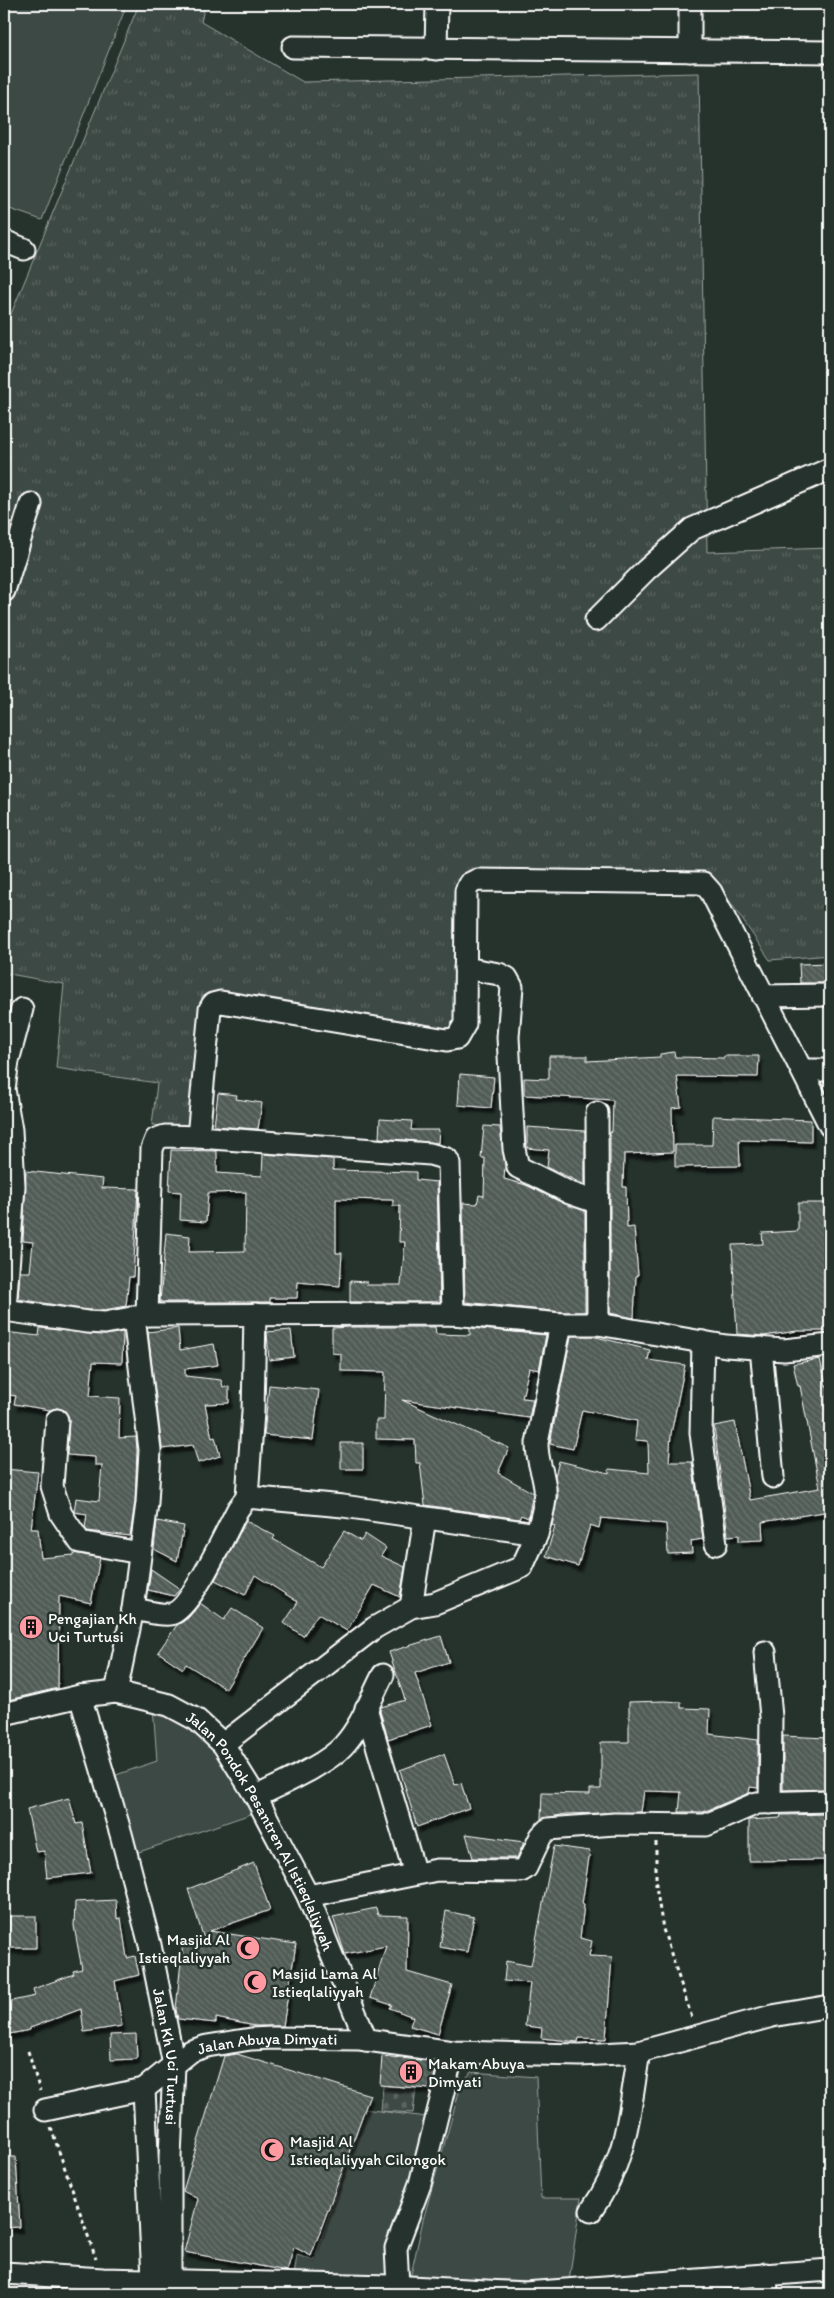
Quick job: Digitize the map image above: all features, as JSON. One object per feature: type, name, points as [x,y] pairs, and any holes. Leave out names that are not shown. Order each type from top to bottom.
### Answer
[{"type":"street","points":[[436,48],[437,4]]},
{"type":"street","points":[[690,4],[690,50]]},
{"type":"street","points":[[292,47],[830,52]]},
{"type":"street","points":[[4,241],[24,249]]},
{"type":"street","points":[[596,620],[646,570],[692,529],[830,469]]},
{"type":"street","points":[[4,591],[31,504]]},
{"type":"street","points":[[198,1137],[210,1010],[213,1004],[221,1002],[447,1040],[458,1038],[464,1024],[466,891],[469,884],[477,880],[703,883],[711,892],[763,996],[804,1070],[830,1126]]},
{"type":"street","points":[[465,968],[499,974],[506,978],[512,987],[508,1037],[514,1149],[518,1167],[570,1193],[596,1202]]},
{"type":"street","points":[[763,996],[830,995]]},
{"type":"street","points":[[22,1010],[8,1061],[4,1089],[11,1130],[14,1186],[4,1310],[106,1323],[141,1316],[453,1314],[561,1324],[598,1324],[703,1342],[784,1350],[830,1345]]},
{"type":"street","points":[[804,1070],[830,1070]]},
{"type":"street","points":[[597,1113],[598,1324]]},
{"type":"street","points":[[116,1692],[133,1609],[147,1503],[150,1450],[141,1316],[152,1149],[156,1139],[165,1136],[198,1137],[430,1154],[447,1159],[449,1163],[453,1314]]},
{"type":"street","points":[[133,1609],[170,1614],[179,1610],[192,1596],[238,1509],[247,1497],[253,1412],[255,1314]]},
{"type":"street","points":[[223,1744],[374,1628],[411,1607],[435,1603],[522,1566],[537,1534],[545,1501],[544,1482],[537,1460],[537,1443],[561,1324]]},
{"type":"street","points":[[703,1342],[701,1433],[716,1544]]},
{"type":"street","points":[[761,1348],[773,1476]]},
{"type":"street","points":[[57,1420],[52,1486],[61,1514],[80,1542],[140,1553]]},
{"type":"street","points":[[247,1497],[343,1506],[537,1534]]},
{"type":"street","points":[[411,1607],[425,1518]]},
{"type":"street","points":[[765,1652],[771,1717],[770,1802]]},
{"type":"street","points":[[256,1797],[330,1757],[343,1746],[383,1675]]},
{"type":"street","name":"Jalan Pondok Pesantren Al Istieqlaliyyah","points":[[4,1714],[80,1696],[116,1692],[169,1705],[196,1720],[223,1744],[256,1797],[308,1896],[366,2040]]},
{"type":"street","name":"Jalan Kh Uci Turtusi","points":[[80,1696],[121,1834],[150,1945],[174,2065],[162,2279]]},
{"type":"street","points":[[366,1708],[415,1874]]},
{"type":"street","points":[[308,1896],[415,1874],[457,1869],[521,1871],[525,1869],[541,1836],[548,1829],[616,1824],[706,1825],[743,1807],[757,1803],[830,1801]]},
{"type":"street","points":[[366,2040],[453,2052],[580,2054],[639,2052],[699,2038],[772,2016],[830,2006]]},
{"type":"street","name":"Jalan Abuya Dimyati","points":[[144,2089],[191,2051],[199,2048],[250,2039],[366,2040]]},
{"type":"street","points":[[398,2286],[396,2248],[420,2184],[453,2052]]},
{"type":"street","points":[[591,2211],[609,2182],[619,2160],[628,2130],[639,2052]]},
{"type":"street","points":[[45,2110],[144,2089],[162,2279]]},
{"type":"street","points":[[4,2273],[103,2279],[398,2286],[525,2293],[767,2284],[830,2270]]},
{"type":"path","points":[[657,1824],[656,1886],[663,1929],[699,2038]]},
{"type":"path","points":[[28,2051],[45,2110],[103,2279]]},
{"type":"green space","points":[[4,4],[127,4],[42,220],[4,207]]},
{"type":"green space","points":[[139,4],[205,4],[201,22],[303,82],[699,73],[707,552],[830,548],[830,955],[770,960],[711,874],[459,884],[458,1030],[202,996],[191,1128],[152,1125],[157,1083],[56,1068],[64,984],[4,973],[4,331]]},
{"type":"green space","points":[[153,1706],[218,1748],[251,1814],[136,1853],[116,1775],[157,1761]]},
{"type":"green space","points":[[471,2072],[536,2077],[541,2198],[581,2198],[569,2281],[410,2279],[423,2220],[461,2085]]},
{"type":"green space","points":[[383,2086],[416,2088],[413,2113],[381,2111]]},
{"type":"green space","points":[[364,2109],[434,2118],[389,2279],[294,2276],[297,2255],[314,2261]]},
{"type":"building","points":[[830,963],[830,983],[800,983],[799,964]]},
{"type":"building","points":[[674,1052],[675,1057],[724,1058],[724,1056],[759,1056],[758,1077],[677,1076],[681,1107],[672,1108],[673,1152],[624,1154],[623,1187],[626,1187],[627,1228],[634,1227],[638,1275],[636,1275],[634,1318],[610,1313],[610,1132],[612,1132],[613,1100],[524,1095],[524,1078],[549,1079],[549,1056],[587,1056],[587,1061],[660,1057],[660,1054]]},
{"type":"building","points":[[460,1074],[494,1077],[491,1108],[458,1105]]},
{"type":"building","points":[[218,1093],[237,1095],[236,1099],[262,1103],[258,1129],[214,1126]]},
{"type":"building","points":[[713,1116],[811,1120],[811,1142],[739,1140],[740,1166],[675,1167],[675,1145],[712,1145]]},
{"type":"building","points":[[380,1119],[412,1121],[411,1130],[439,1130],[438,1143],[379,1138]]},
{"type":"building","points":[[484,1126],[500,1127],[505,1166],[504,1179],[526,1185],[565,1204],[585,1211],[585,1312],[562,1312],[465,1302],[463,1203],[477,1204],[479,1195],[484,1196],[485,1158],[481,1158]]},
{"type":"building","points":[[527,1127],[585,1131],[585,1185],[547,1167],[549,1150],[527,1148]]},
{"type":"building","points":[[171,1150],[217,1151],[217,1173],[262,1176],[263,1154],[333,1159],[333,1170],[416,1172],[416,1180],[437,1182],[440,1302],[350,1302],[350,1281],[367,1282],[367,1285],[401,1285],[405,1242],[399,1242],[400,1206],[393,1206],[393,1200],[336,1199],[336,1253],[342,1253],[340,1286],[298,1282],[297,1298],[270,1298],[270,1302],[160,1302],[166,1233],[190,1236],[189,1252],[245,1251],[246,1192],[208,1193],[206,1222],[180,1220],[181,1192],[169,1191]]},
{"type":"building","points":[[26,1171],[103,1179],[102,1188],[138,1189],[133,1277],[129,1277],[126,1306],[104,1310],[88,1310],[18,1299],[20,1272],[30,1272],[33,1242],[23,1241]]},
{"type":"building","points":[[798,1203],[827,1203],[830,1331],[797,1331],[764,1336],[737,1334],[732,1245],[763,1244],[762,1233],[798,1231]]},
{"type":"building","points":[[435,1327],[436,1334],[470,1335],[470,1328],[546,1335],[539,1370],[529,1368],[522,1398],[533,1399],[529,1418],[402,1400],[509,1448],[498,1473],[533,1493],[528,1518],[521,1515],[519,1519],[425,1505],[420,1463],[416,1463],[415,1440],[376,1439],[376,1420],[384,1420],[385,1372],[341,1371],[341,1354],[332,1353],[332,1328]]},
{"type":"building","points":[[40,1328],[104,1335],[123,1332],[122,1363],[93,1362],[90,1396],[120,1398],[119,1438],[136,1437],[135,1502],[130,1536],[87,1531],[85,1528],[87,1514],[74,1512],[76,1498],[99,1501],[102,1465],[95,1465],[95,1457],[67,1455],[69,1420],[64,1410],[57,1408],[50,1410],[14,1404],[16,1396],[4,1394],[4,1332],[39,1336]]},
{"type":"building","points":[[178,1328],[180,1350],[214,1344],[218,1365],[185,1369],[185,1376],[221,1380],[223,1387],[229,1387],[229,1403],[205,1404],[212,1438],[215,1437],[220,1456],[198,1463],[193,1445],[162,1449],[148,1332]]},
{"type":"building","points":[[291,1330],[294,1357],[269,1360],[267,1332]]},
{"type":"building","points":[[571,1336],[592,1336],[650,1350],[648,1360],[685,1365],[671,1434],[669,1462],[692,1462],[703,1539],[691,1541],[692,1553],[668,1554],[666,1524],[601,1518],[599,1528],[590,1525],[578,1566],[546,1556],[555,1526],[552,1525],[558,1495],[555,1476],[559,1461],[609,1473],[609,1469],[649,1473],[648,1441],[635,1440],[637,1421],[582,1410],[573,1449],[550,1444]]},
{"type":"building","points":[[820,1359],[826,1386],[830,1385],[830,1511],[762,1522],[763,1540],[739,1541],[739,1535],[728,1536],[714,1426],[735,1422],[750,1500],[820,1488],[800,1386],[798,1386],[793,1364]]},
{"type":"building","points":[[269,1385],[319,1390],[313,1440],[264,1435]]},
{"type":"building","points":[[341,1443],[363,1443],[363,1469],[341,1469]]},
{"type":"building","name":"Pengajian Kh Uci Turtusi","points":[[4,1469],[38,1472],[31,1529],[38,1529],[41,1558],[74,1555],[74,1553],[100,1558],[91,1603],[59,1596],[58,1688],[4,1701]]},
{"type":"building","points":[[157,1521],[184,1526],[177,1561],[154,1549]]},
{"type":"building","points":[[246,1521],[275,1536],[273,1539],[321,1567],[344,1531],[361,1541],[365,1534],[386,1548],[381,1556],[405,1567],[400,1597],[374,1585],[347,1631],[318,1614],[303,1636],[284,1623],[298,1602],[255,1575],[245,1595],[215,1580]]},
{"type":"building","points":[[151,1569],[180,1589],[174,1596],[148,1590]]},
{"type":"building","points":[[200,1603],[224,1620],[232,1608],[263,1628],[226,1689],[186,1664],[183,1669],[158,1652],[177,1625],[188,1618]]},
{"type":"building","points":[[441,1636],[449,1662],[415,1673],[432,1725],[388,1739],[380,1711],[381,1707],[405,1700],[389,1652]]},
{"type":"building","points":[[629,1702],[681,1702],[681,1708],[710,1709],[709,1734],[758,1740],[758,1788],[750,1787],[749,1793],[703,1812],[679,1812],[681,1792],[644,1791],[641,1812],[566,1814],[541,1819],[542,1793],[590,1794],[590,1789],[601,1789],[601,1742],[629,1742]]},
{"type":"building","points":[[783,1736],[827,1738],[825,1771],[830,1771],[829,1789],[783,1790]]},
{"type":"building","points":[[444,1754],[455,1785],[461,1783],[469,1808],[417,1827],[400,1770]]},
{"type":"building","points":[[69,1798],[76,1824],[82,1823],[91,1873],[47,1878],[44,1851],[36,1852],[27,1809]]},
{"type":"building","points":[[830,1814],[830,1860],[749,1861],[749,1820],[780,1818],[781,1815]]},
{"type":"building","points":[[466,1834],[524,1842],[517,1858],[473,1858]]},
{"type":"building","points":[[554,1846],[590,1851],[582,1904],[584,1905],[580,1938],[592,1941],[589,1956],[612,1957],[606,2039],[579,2038],[578,2042],[541,2038],[542,2028],[525,2026],[530,1983],[504,1981],[506,1961],[531,1966]]},
{"type":"building","points":[[254,1863],[270,1910],[210,1931],[296,1944],[283,2026],[255,2026],[216,2018],[216,2023],[178,2019],[176,2009],[183,1942],[206,1945],[188,1889]]},
{"type":"building","points":[[116,1900],[117,1919],[121,1918],[127,1958],[135,1956],[139,1975],[115,1981],[122,2026],[84,2032],[81,2009],[30,2028],[30,2030],[4,2035],[4,2021],[11,2020],[7,2002],[35,1996],[33,1989],[74,1974],[73,1971],[82,1969],[74,1926],[75,1902]]},
{"type":"building","points":[[376,1908],[378,1915],[408,1916],[407,1972],[452,1985],[438,2034],[410,2026],[413,2017],[390,2008],[392,2005],[370,1998],[386,1946],[345,1954],[333,1917]]},
{"type":"building","points":[[446,1911],[474,1917],[467,1952],[440,1947]]},
{"type":"building","points":[[9,1916],[36,1916],[36,1948],[9,1948]]},
{"type":"building","points":[[136,2034],[137,2059],[111,2060],[110,2035]]},
{"type":"building","name":"Masjid Al Istieqlaliyyah Cilongok","points":[[237,2054],[370,2095],[311,2256],[294,2247],[287,2271],[184,2252],[198,2199],[183,2191],[224,2056]]},
{"type":"building","name":"Makam Abuya Dimyati","points":[[382,2056],[438,2062],[431,2089],[380,2085]]},
{"type":"building","points":[[4,2157],[16,2157],[20,2227],[4,2228]]},
{"type":"place","name":"Pengajian Kh Uci Turtusi","points":[[31,1627]]},
{"type":"place","name":"Masjid Al Istieqlaliyyah","points":[[248,1948]]},
{"type":"place","name":"Masjid Lama Al Istieqlaliyyah","points":[[255,1982]]},
{"type":"place","name":"Makam Abuya Dimyati","points":[[411,2072]]},
{"type":"place","name":"Masjid Al Istieqlaliyyah Cilongok","points":[[272,2150]]}]
